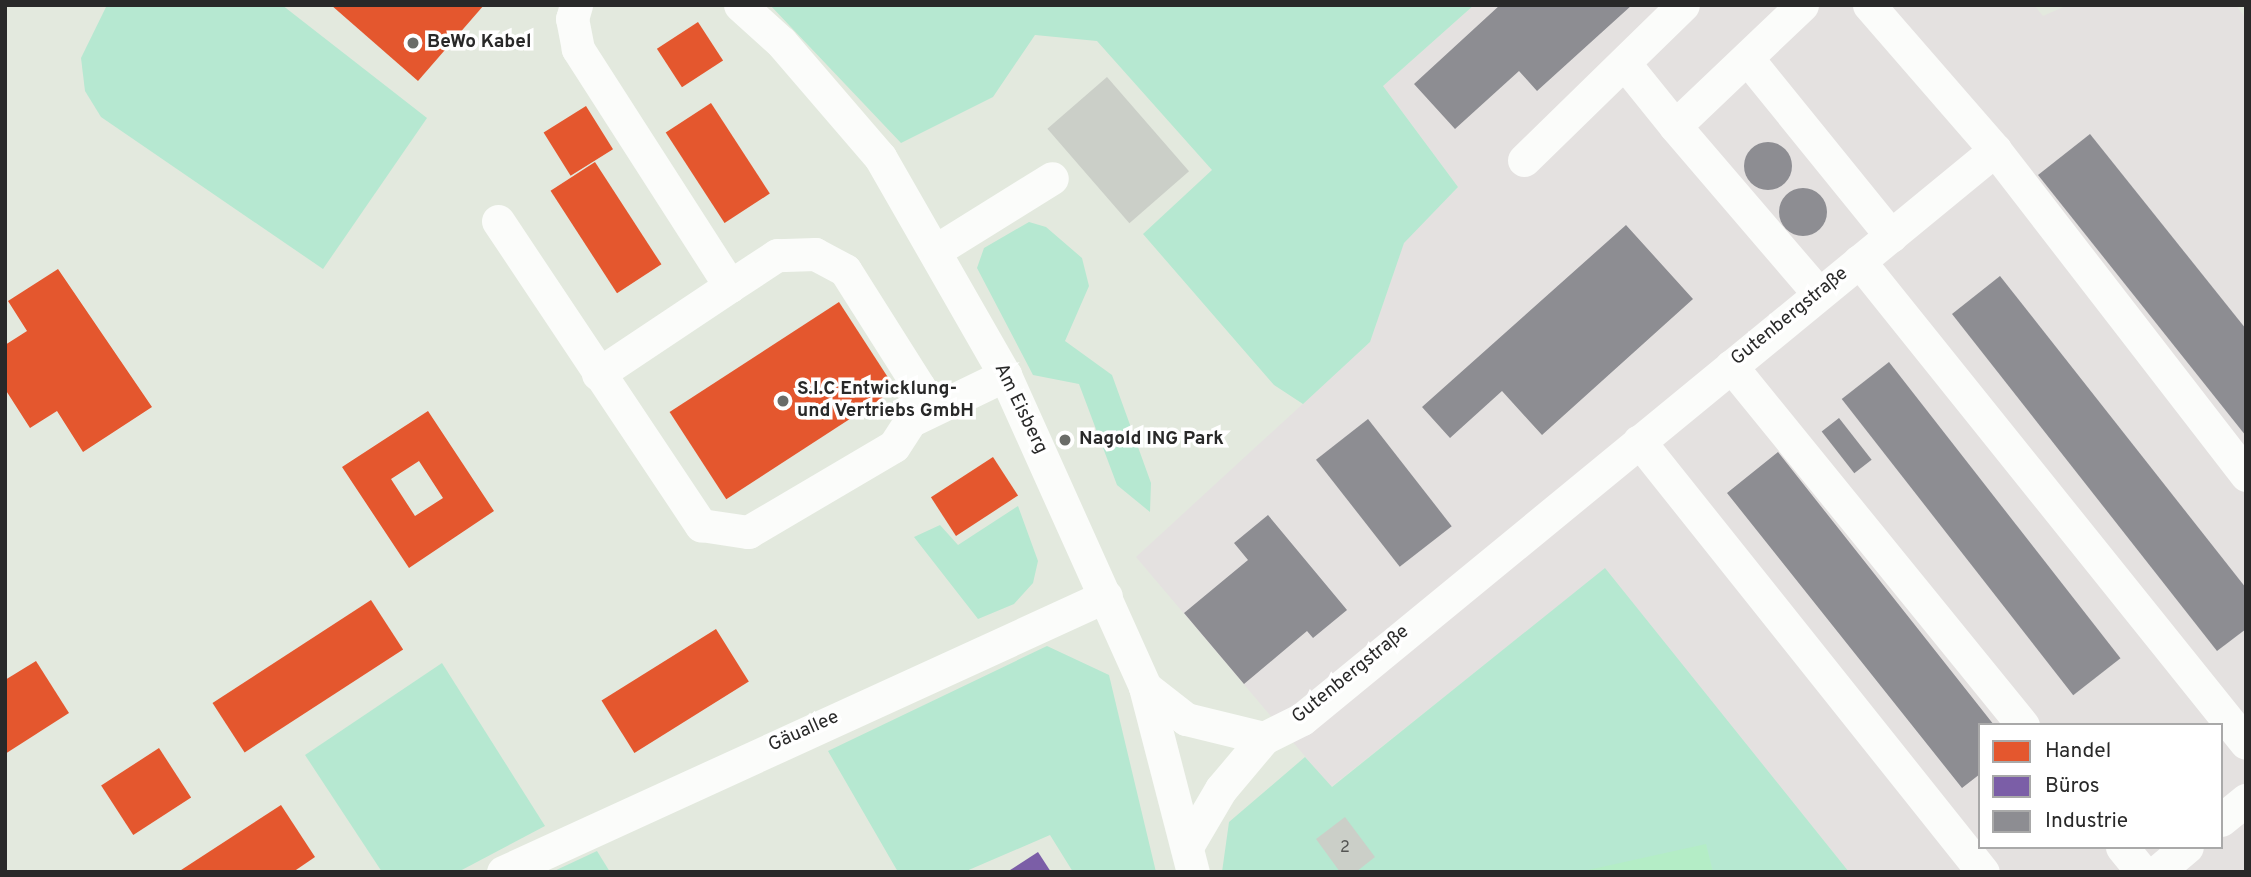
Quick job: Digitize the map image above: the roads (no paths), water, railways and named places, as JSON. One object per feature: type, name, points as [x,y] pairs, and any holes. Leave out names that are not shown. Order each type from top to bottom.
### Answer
[{"type":"street","points":[[576,5],[572,19],[578,49],[730,286]]},
{"type":"street","name":"Am Eisberg","points":[[740,5],[781,42],[880,157],[938,249],[1005,375],[1106,596],[1144,687],[1190,858]]},
{"type":"street","points":[[1524,160],[1683,5]]},
{"type":"street","points":[[1675,127],[1801,5]]},
{"type":"street","points":[[1869,5],[1995,150],[2246,475]]},
{"type":"street","points":[[1747,58],[1891,236]]},
{"type":"street","points":[[1625,64],[1675,127],[1819,294]]},
{"type":"street","name":"Gutenbergstraße","points":[[1190,858],[1221,789],[1264,738],[1302,719],[1995,150]]},
{"type":"street","points":[[938,249],[1052,178]]},
{"type":"street","points":[[498,221],[682,504],[701,525],[724,532],[748,532],[894,446],[910,421],[919,387],[845,270],[815,254],[777,255],[598,374]]},
{"type":"street","points":[[1859,261],[2246,743]]},
{"type":"street","points":[[1731,366],[2021,723]]},
{"type":"street","points":[[910,421],[941,412],[1005,375]]},
{"type":"street","points":[[1639,441],[1983,872]]},
{"type":"street","name":"Gäuallee","points":[[503,872],[1106,596]]},
{"type":"street","points":[[1144,687],[1186,719],[1264,738]]},
{"type":"street","points":[[2223,818],[2246,800]]},
{"type":"street","points":[[2124,849],[2142,872]]},
{"type":"street","points":[[2157,872],[2185,849]]},
{"type":"place","name":"BeWo Kabel","points":[[413,43]]},
{"type":"place","name":"S.I.C Entwicklung- und Vertriebs GmbH","points":[[783,401]]},
{"type":"place","name":"Nagold ING Park","points":[[1065,440]]}]
